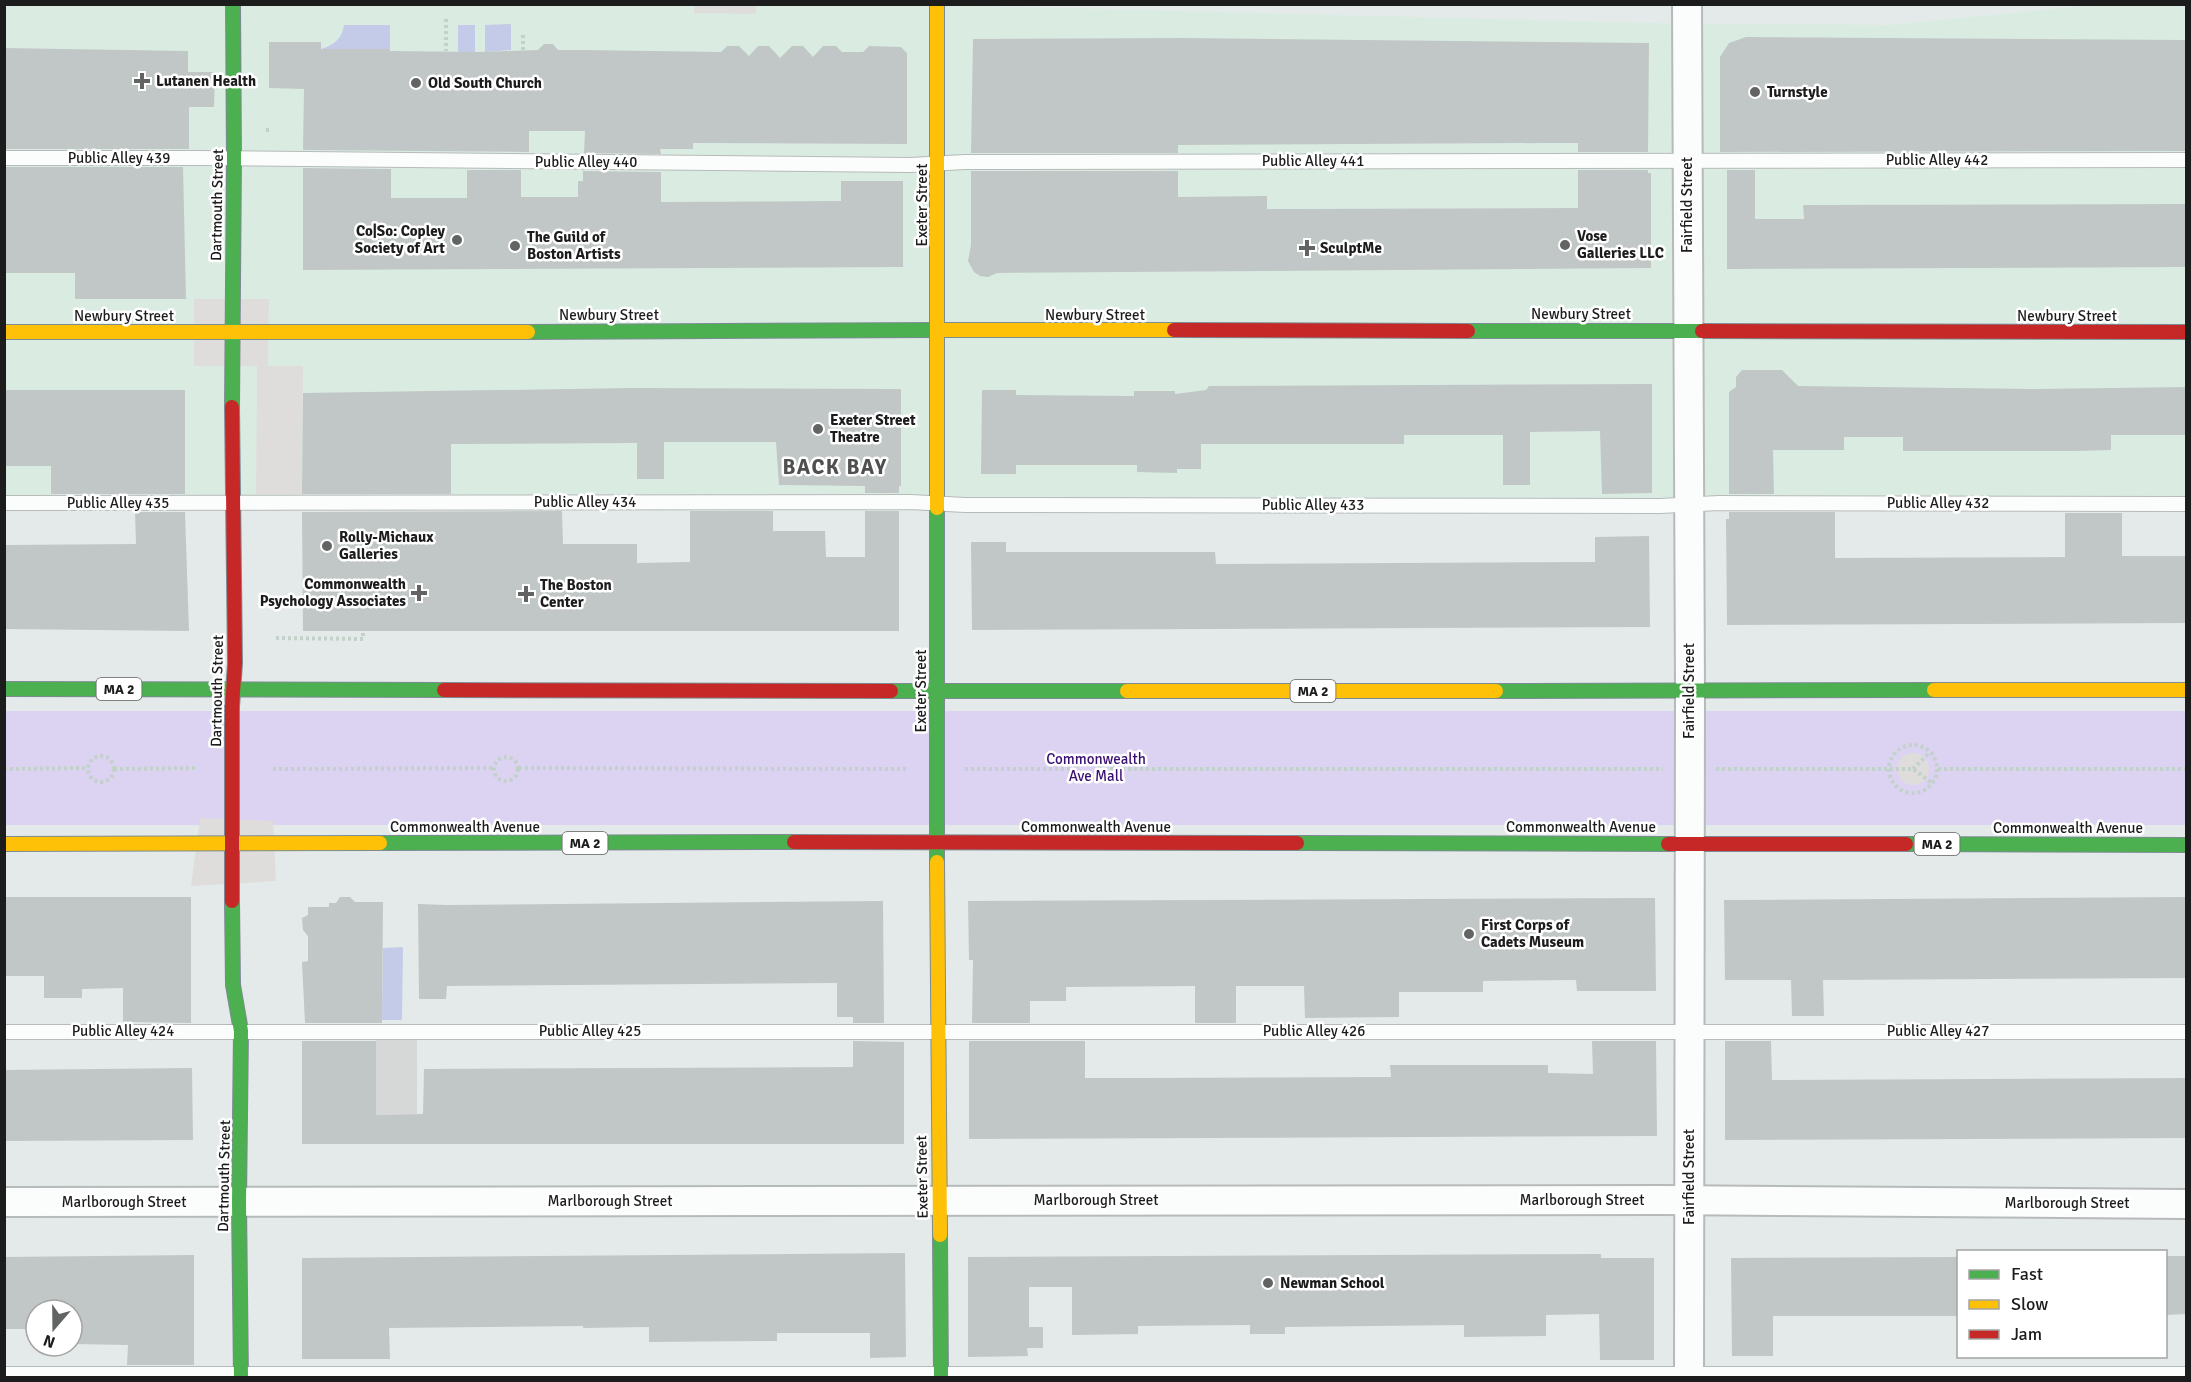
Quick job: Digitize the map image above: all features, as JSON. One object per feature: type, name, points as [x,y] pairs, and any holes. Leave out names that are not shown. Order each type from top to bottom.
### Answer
[{"type":"main road","name":"Dartmouth Street","points":[[232,4],[234,159],[231,332],[235,652],[232,844],[233,985],[241,1031],[239,1202],[241,1375]]},
{"type":"main road","name":"Exeter Street","points":[[937,4],[939,163],[937,691],[941,1375]]},
{"type":"main road","name":"Newbury Street","points":[[4,332],[938,330],[2187,332]]},
{"type":"main road","name":"MA 2","points":[[4,689],[2187,690]]},
{"type":"main road","name":"Commonwealth Avenue","points":[[4,844],[2187,845]]},
{"type":"street","name":"Fairfield Street","points":[[1687,4],[1690,691],[1689,1375]]},
{"type":"street","name":"Marlborough Street","points":[[4,1202],[1688,1200],[2187,1204]]},
{"type":"lane","name":"Public Alley 439","points":[[4,158],[234,159]]},
{"type":"lane","name":"Public Alley 440","points":[[234,159],[910,165],[939,163]]},
{"type":"lane","name":"Public Alley 441","points":[[939,163],[1687,160]]},
{"type":"lane","name":"Public Alley 442","points":[[1687,160],[2187,160]]},
{"type":"lane","name":"Public Alley 434","points":[[232,502],[938,503]]},
{"type":"lane","name":"Public Alley 435","points":[[4,503],[232,502]]},
{"type":"lane","name":"Public Alley 433","points":[[938,503],[1552,506],[1689,504]]},
{"type":"lane","name":"Public Alley 432","points":[[1689,504],[2187,504]]},
{"type":"lane","name":"Public Alley 425","points":[[241,1031],[938,1031]]},
{"type":"lane","name":"Public Alley 424","points":[[4,1032],[241,1031]]},
{"type":"lane","name":"Public Alley 426","points":[[938,1031],[1689,1031]]},
{"type":"lane","name":"Public Alley 427","points":[[1689,1031],[2187,1032]]},
{"type":"lane","points":[[4,1374],[2187,1374]]},
{"type":"path","points":[[446,19],[446,51]]},
{"type":"path","points":[[523,34],[523,50]]},
{"type":"path","points":[[276,638],[363,639],[363,631]]},
{"type":"path","points":[[1918,745],[1930,752],[1937,762],[1938,769],[1932,783],[1922,791],[1909,793],[1892,782],[1889,769],[1892,755],[1903,746],[1918,745]]},
{"type":"path","points":[[1913,769],[1930,752]]},
{"type":"path","points":[[101,756],[109,758],[114,769],[112,776],[101,782],[91,776],[88,768],[94,758],[101,756]]},
{"type":"path","points":[[504,756],[516,761],[519,768],[513,779],[506,782],[498,779],[493,768],[496,761],[504,756]]},
{"type":"path","points":[[1087,758],[1093,760],[1098,769],[1096,776],[1087,780],[1080,778],[1075,769],[1080,760],[1087,758]]},
{"type":"path","points":[[4,768],[88,768]]},
{"type":"path","points":[[114,769],[197,768]]},
{"type":"path","points":[[273,769],[493,768]]},
{"type":"path","points":[[519,768],[908,769]]},
{"type":"path","points":[[966,769],[1075,769]]},
{"type":"path","points":[[1098,769],[1663,769]]},
{"type":"path","points":[[1716,769],[1913,769],[1932,783]]},
{"type":"path","points":[[1938,769],[2187,769]]},
{"type":"shaded area","points":[[980,4],[983,6],[1653,23],[1890,25],[2092,5],[2186,5],[2186,504],[5,503],[4,5]]},
{"type":"shaded area","points":[[694,5],[756,6],[756,14],[694,13]]},
{"type":"shaded area","points":[[511,24],[511,50],[485,52],[485,25]]},
{"type":"shaded area","points":[[344,25],[390,25],[390,49],[321,49],[337,41]]},
{"type":"shaded area","points":[[458,25],[475,25],[475,52],[460,53],[458,51]]},
{"type":"shaded area","points":[[194,299],[269,299],[268,366],[303,366],[302,494],[256,494],[257,366],[194,366]]},
{"type":"shaded area","points":[[1913,753],[1925,757],[1929,769],[1925,781],[1913,785],[1901,781],[1897,769],[1901,757]]},
{"type":"shaded area","points":[[200,818],[273,821],[276,881],[191,886]]},
{"type":"shaded area","points":[[403,947],[402,1020],[382,1020],[383,948]]},
{"type":"shaded area","points":[[376,1039],[417,1039],[417,1114],[376,1115]]},
{"type":"green space","name":"Commonwealth Ave Mall","points":[[5,711],[2186,711],[2186,825],[5,825]]},
{"type":"building","points":[[1746,37],[2187,40],[2187,151],[1720,152],[1720,57],[1729,43]]},
{"type":"building","points":[[1183,38],[1649,43],[1648,152],[1578,152],[1578,143],[1548,143],[1178,145],[1178,153],[971,153],[973,39]]},
{"type":"building","points":[[269,42],[321,42],[321,49],[477,52],[538,50],[544,44],[553,44],[558,50],[721,52],[727,46],[739,46],[749,56],[758,46],[769,46],[780,58],[792,46],[803,46],[813,57],[823,46],[836,46],[842,52],[863,52],[869,46],[901,47],[907,53],[907,144],[693,143],[693,149],[660,149],[661,154],[584,153],[585,131],[529,131],[529,152],[303,150],[304,89],[269,88]]},
{"type":"building","points":[[4,48],[188,51],[188,72],[215,72],[214,107],[189,107],[189,149],[4,149]]},
{"type":"building","points":[[4,167],[183,167],[186,299],[75,299],[75,273],[4,273]]},
{"type":"building","points":[[303,168],[391,169],[391,198],[467,198],[467,170],[521,170],[521,197],[578,197],[578,181],[583,181],[583,171],[661,172],[661,202],[841,201],[841,181],[903,181],[903,267],[303,270]]},
{"type":"building","points":[[1578,170],[1648,170],[1648,173],[1651,173],[1651,268],[997,273],[988,277],[974,272],[968,261],[971,245],[971,171],[1178,171],[1178,197],[1267,196],[1267,209],[1294,209],[1578,208]]},
{"type":"building","points":[[1727,170],[1755,170],[1755,219],[1804,219],[1803,205],[2187,204],[2187,267],[1727,269]]},
{"type":"building","points":[[1742,370],[1782,370],[1798,386],[2035,389],[2187,387],[2187,435],[2111,435],[2111,450],[2076,451],[1903,451],[1903,437],[1844,437],[1844,450],[1773,450],[1774,494],[1729,494],[1729,392],[1736,387],[1736,377]]},
{"type":"building","points":[[1652,384],[1652,493],[1602,494],[1600,431],[1530,432],[1530,485],[1503,485],[1503,435],[1404,435],[1404,444],[1201,444],[1201,469],[1177,469],[1177,473],[1137,472],[1137,465],[1016,465],[1016,474],[981,474],[982,390],[1016,390],[1016,395],[1134,396],[1134,391],[1175,391],[1175,394],[1206,390],[1209,386]]},
{"type":"building","points":[[632,388],[901,389],[901,486],[899,486],[899,493],[865,493],[865,486],[779,485],[776,442],[664,442],[664,479],[637,479],[637,443],[451,444],[451,494],[302,494],[303,393]]},
{"type":"building","points":[[4,390],[185,390],[185,494],[51,494],[51,466],[4,466]]},
{"type":"building","points":[[562,511],[563,544],[637,544],[637,563],[690,562],[690,511],[773,511],[773,531],[825,531],[826,557],[865,557],[865,511],[899,511],[899,631],[303,631],[302,512]]},
{"type":"building","points":[[135,512],[185,512],[189,631],[4,629],[4,545],[136,544]]},
{"type":"building","points":[[1729,512],[1835,512],[1835,558],[2065,557],[2065,513],[2122,513],[2122,556],[2187,556],[2187,623],[1727,625],[1726,519],[1729,519]]},
{"type":"building","points":[[1649,536],[1650,627],[972,630],[971,542],[1006,542],[1006,552],[1215,552],[1216,564],[1595,562],[1595,537]]},
{"type":"building","points":[[4,897],[191,897],[191,1023],[123,1022],[123,988],[82,989],[82,998],[44,998],[44,976],[4,976]]},
{"type":"building","points":[[340,897],[350,897],[355,902],[383,902],[382,1023],[305,1023],[302,962],[308,961],[308,936],[303,930],[302,918],[308,915],[308,907],[329,907],[329,903],[336,903]]},
{"type":"building","points":[[2187,897],[2187,978],[1823,980],[1824,1016],[1792,1016],[1791,980],[1725,980],[1724,900]]},
{"type":"building","points":[[1655,898],[1656,991],[1577,991],[1576,980],[1483,981],[1483,992],[1399,992],[1399,1017],[1305,1018],[1304,986],[1236,986],[1236,1023],[1195,1023],[1195,986],[1066,987],[1066,1001],[1030,1001],[1030,1023],[972,1023],[973,960],[969,960],[968,901]]},
{"type":"building","points":[[883,901],[884,1023],[853,1023],[853,1017],[837,1017],[837,983],[447,986],[446,999],[419,999],[418,904]]},
{"type":"building","points":[[302,1041],[376,1041],[376,1115],[423,1114],[424,1069],[853,1067],[853,1041],[904,1042],[904,1144],[302,1144]]},
{"type":"building","points":[[969,1041],[1085,1041],[1085,1078],[1148,1078],[1391,1077],[1390,1065],[1548,1065],[1548,1073],[1593,1074],[1592,1041],[1656,1041],[1657,1136],[969,1139]]},
{"type":"building","points":[[1725,1041],[1771,1041],[1772,1080],[2187,1078],[2187,1138],[1725,1140]]},
{"type":"building","points":[[192,1068],[193,1140],[4,1141],[4,1070]]},
{"type":"building","points":[[905,1253],[906,1357],[870,1358],[870,1333],[777,1333],[777,1341],[649,1342],[649,1327],[583,1328],[583,1326],[389,1328],[390,1359],[302,1359],[302,1258]]},
{"type":"building","points":[[1601,1254],[1601,1258],[1654,1258],[1654,1360],[1600,1360],[1599,1314],[1546,1315],[1546,1336],[1464,1337],[1464,1325],[1285,1327],[1285,1334],[1250,1334],[1250,1325],[1138,1326],[1138,1334],[1072,1335],[1072,1287],[1029,1287],[1029,1327],[1043,1327],[1043,1348],[1027,1348],[1028,1356],[968,1357],[968,1257]]},
{"type":"building","points":[[194,1255],[194,1365],[127,1365],[128,1345],[84,1344],[84,1298],[24,1298],[24,1329],[4,1329],[4,1257]]},
{"type":"building","points":[[2167,1256],[2187,1256],[2187,1314],[2167,1315]]},
{"type":"building","points":[[1957,1257],[1957,1316],[1773,1316],[1773,1356],[1732,1356],[1731,1258]]},
{"type":"traffic: fast","points":[[232,407],[233,4]]},
{"type":"traffic: fast","points":[[528,332],[937,330]]},
{"type":"traffic: fast","points":[[1468,331],[1702,331]]},
{"type":"traffic: fast","points":[[937,508],[937,862]]},
{"type":"traffic: fast","points":[[4,689],[444,690]]},
{"type":"traffic: fast","points":[[1496,691],[1934,690]]},
{"type":"traffic: fast","points":[[891,691],[1127,691]]},
{"type":"traffic: fast","points":[[380,843],[794,842]]},
{"type":"traffic: fast","points":[[1297,843],[1668,844]]},
{"type":"traffic: fast","points":[[1906,844],[2186,845]]},
{"type":"traffic: fast","points":[[232,901],[233,985],[241,1031],[239,1202],[241,1378]]},
{"type":"traffic: fast","points":[[940,1235],[941,1378]]},
{"type":"traffic: slow","points":[[937,4],[937,508]]},
{"type":"traffic: slow","points":[[937,330],[1174,330]]},
{"type":"traffic: slow","points":[[4,332],[528,332]]},
{"type":"traffic: slow","points":[[1934,690],[2186,690]]},
{"type":"traffic: slow","points":[[1127,691],[1496,691]]},
{"type":"traffic: slow","points":[[4,844],[380,843]]},
{"type":"traffic: slow","points":[[937,862],[940,1235]]},
{"type":"traffic: jam","points":[[1174,330],[1468,331]]},
{"type":"traffic: jam","points":[[1702,331],[2186,332]]},
{"type":"traffic: jam","points":[[232,407],[235,663],[232,707],[232,901]]},
{"type":"traffic: jam","points":[[444,690],[891,691]]},
{"type":"traffic: jam","points":[[794,842],[1297,843]]},
{"type":"traffic: jam","points":[[1668,844],[1906,844]]},
{"type":"place","name":"Lutanen Health","points":[[142,81]]},
{"type":"place","name":"Old South Church","points":[[416,83]]},
{"type":"place","name":"Turnstyle","points":[[1755,92]]},
{"type":"place","name":"Co|So: Copley Society of Art","points":[[457,240]]},
{"type":"place","name":"Vose Galleries LLC","points":[[1565,245]]},
{"type":"place","name":"The Guild of Boston Artists","points":[[515,246]]},
{"type":"place","name":"SculptMe","points":[[1307,248]]},
{"type":"place","name":"Exeter Street Theatre","points":[[818,429]]},
{"type":"place","name":"Rolly-Michaux Galleries","points":[[327,546]]},
{"type":"place","name":"Commonwealth Psychology Associates","points":[[419,593]]},
{"type":"place","name":"The Boston Center","points":[[526,594]]},
{"type":"place","name":"First Corps of Cadets Museum","points":[[1469,934]]},
{"type":"place","name":"Newman School","points":[[1268,1283]]},
{"type":"district","name":"BACK BAY","points":[[835,467]]}]
